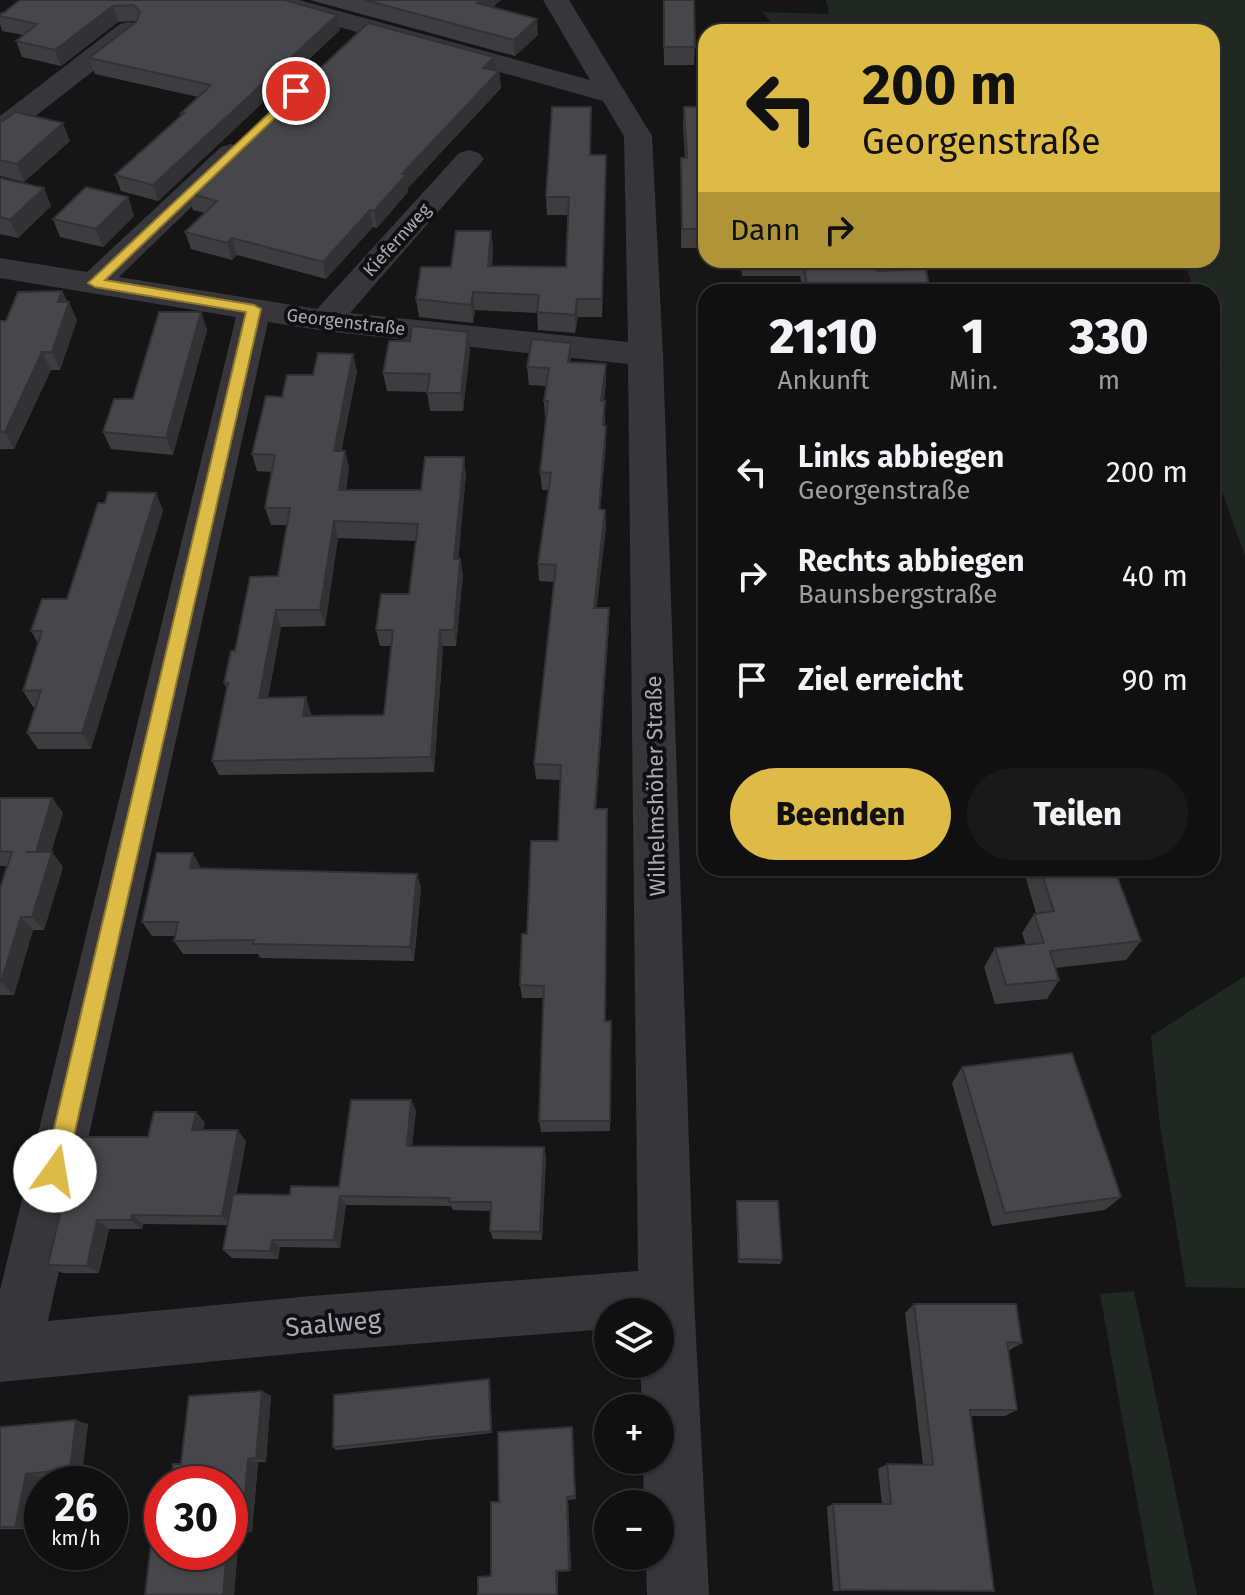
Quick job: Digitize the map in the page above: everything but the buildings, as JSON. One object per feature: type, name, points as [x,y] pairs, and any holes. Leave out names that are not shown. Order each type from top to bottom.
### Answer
[{"type":"street","points":[[270,0],[614,95]]},
{"type":"street","name":"Wilhelmshöher Straße","points":[[556,0],[638,136],[646,355],[666,1297],[678,1595]]},
{"type":"street","points":[[341,49],[364,27]]},
{"type":"street","points":[[0,130],[129,30]]},
{"type":"street","points":[[95,283],[252,134]]},
{"type":"street","name":"Kiefernweg","points":[[325,321],[469,159]]},
{"type":"street","name":"Georgenstraße","points":[[1,269],[325,321],[646,355]]},
{"type":"street","points":[[6,1353],[254,309]]},
{"type":"street","name":"Saalweg","points":[[6,1353],[311,1324],[666,1297]]},
{"type":"shaded area","points":[[826,0],[1245,0],[1245,556],[1220,481],[1220,372],[1223,364],[1220,356],[1220,284],[1192,284],[1186,268],[1220,268],[1220,24],[773,24],[762,12],[829,14]]},
{"type":"shaded area","points":[[1245,976],[1245,1288],[1186,1287],[1160,1125],[1151,1036]]},
{"type":"shaded area","points":[[1134,1291],[1197,1595],[1154,1595],[1100,1294]]},
{"type":"route","points":[[55,1171],[254,309],[95,283],[296,91]]}]
